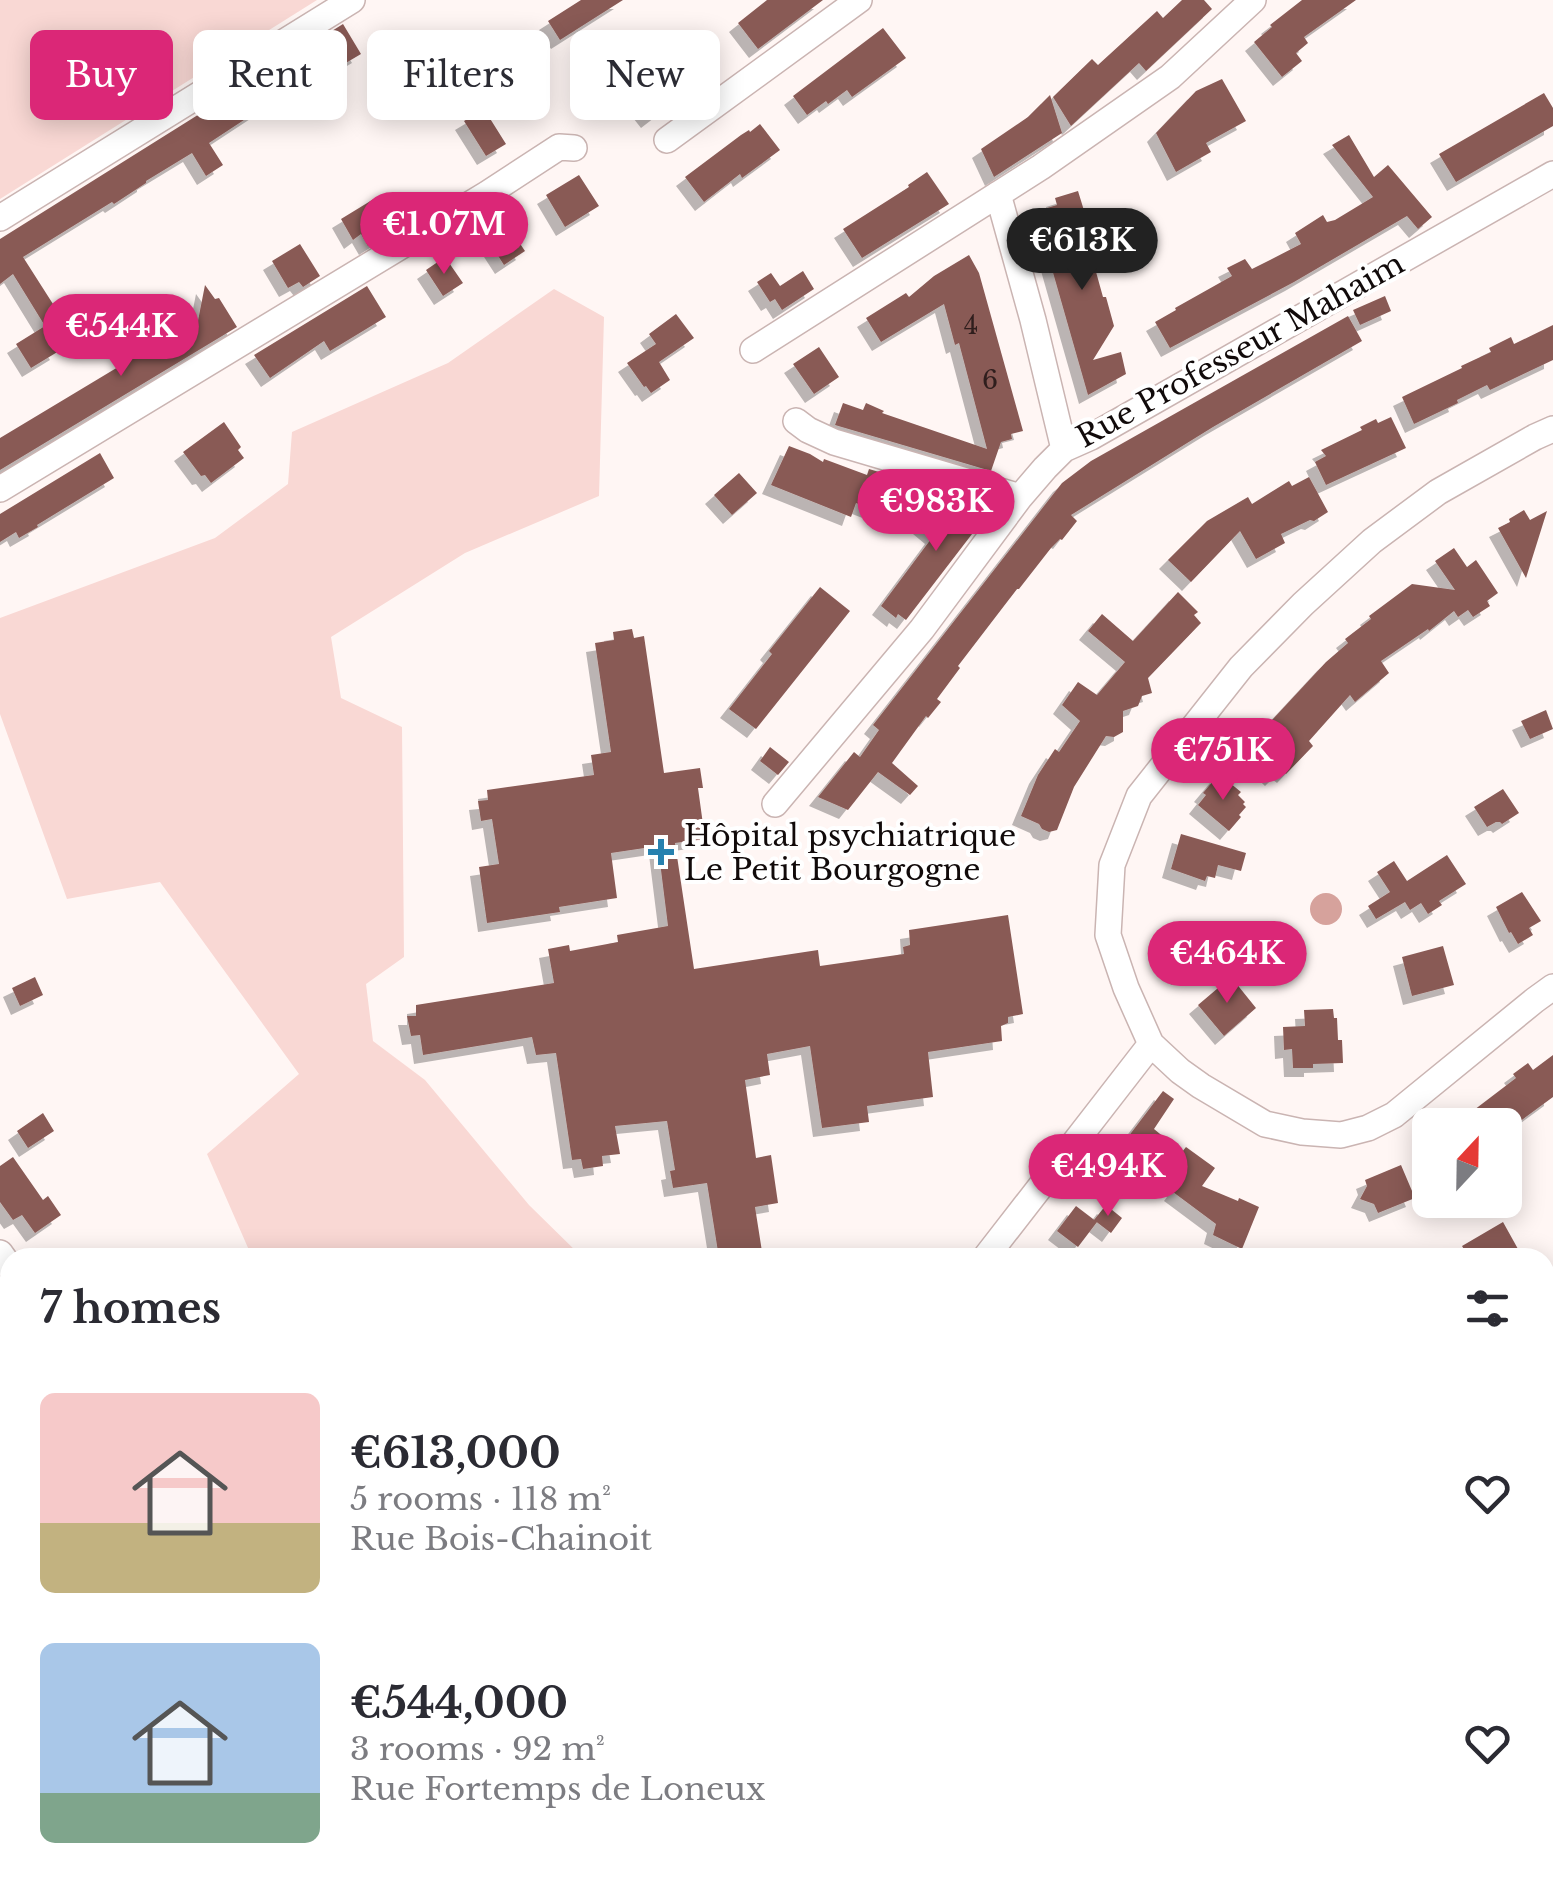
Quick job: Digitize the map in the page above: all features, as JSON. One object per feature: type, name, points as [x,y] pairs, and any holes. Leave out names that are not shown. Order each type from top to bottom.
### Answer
[{"type":"street","points":[[0,218],[352,0]]},
{"type":"street","points":[[667,140],[859,0]]},
{"type":"street","points":[[753,350],[1042,167],[1170,77],[1253,0]]},
{"type":"street","points":[[0,489],[560,147],[574,148]]},
{"type":"street","name":"Rue Professeur Mahaim","points":[[775,804],[922,629],[1020,498],[1064,448],[1091,437],[1553,174]]},
{"type":"street","points":[[998,194],[1064,448]]},
{"type":"street","points":[[796,421],[834,442],[1020,498]]},
{"type":"street","points":[[1553,429],[1438,492],[1372,541],[1240,667],[1139,796],[1112,865],[1108,935],[1151,1044],[1200,1086],[1265,1124],[1302,1132],[1341,1135],[1394,1115],[1553,987]]},
{"type":"street","points":[[993,1248],[1151,1044]]},
{"type":"shaded area","points":[[0,0],[317,0],[269,30],[193,30],[193,78],[173,90],[173,30],[30,30],[30,120],[126,120],[0,199]]},
{"type":"shaded area","points":[[554,289],[604,317],[599,496],[465,553],[331,637],[341,698],[402,727],[404,957],[366,984],[373,1041],[425,1080],[529,1205],[573,1248],[248,1248],[207,1154],[299,1074],[160,882],[67,899],[0,714],[0,618],[215,538],[288,484],[292,432],[448,363]]},
{"type":"shaded area","points":[[1326,893],[1337,898],[1342,909],[1337,920],[1326,925],[1315,920],[1310,909],[1315,898]]},
{"type":"building","points":[[581,0],[623,0],[570,30],[560,40],[548,21]]},
{"type":"building","points":[[767,0],[823,0],[758,49],[738,23]]},
{"type":"building","points":[[1182,0],[1204,0],[1212,9],[1146,71],[1139,63],[1071,126],[1053,97],[1092,59],[1098,65],[1157,11],[1163,18]]},
{"type":"building","points":[[1302,0],[1356,0],[1304,37],[1308,43],[1296,53],[1302,61],[1282,77],[1254,42]]},
{"type":"building","points":[[883,28],[906,58],[852,97],[847,90],[807,115],[793,96]]},
{"type":"building","points":[[347,31],[361,54],[347,62]]},
{"type":"building","points":[[1222,79],[1246,121],[1206,143],[1211,152],[1176,172],[1156,133],[1196,91]]},
{"type":"building","points":[[1544,93],[1553,108],[1553,126],[1456,182],[1439,154]]},
{"type":"building","points":[[1050,95],[1062,133],[994,177],[981,149],[1028,117]]},
{"type":"building","points":[[193,118],[244,120],[209,143],[223,165],[206,176],[192,153],[23,257],[60,315],[70,308],[81,325],[53,342],[59,351],[31,368],[16,344],[45,326],[13,274],[0,284],[0,239]]},
{"type":"building","points":[[491,120],[506,144],[486,156],[464,121]]},
{"type":"building","points":[[760,124],[780,150],[704,202],[685,177]]},
{"type":"building","points":[[1349,135],[1374,177],[1388,165],[1432,217],[1418,229],[1407,216],[1170,348],[1155,322],[1232,276],[1227,268],[1245,259],[1252,269],[1301,244],[1295,233],[1323,215],[1327,222],[1335,220],[1373,197],[1332,145]]},
{"type":"building","points":[[927,172],[949,204],[862,258],[843,229]]},
{"type":"building","points":[[579,175],[599,206],[565,227],[546,195]]},
{"type":"building","points":[[1078,191],[1086,217],[1081,218],[1114,326],[1093,360],[1121,352],[1126,374],[1088,395],[1048,255],[1056,253],[1044,209],[1057,205],[1055,198]]},
{"type":"building","points":[[377,197],[396,228],[368,246],[361,234],[353,240],[341,219]]},
{"type":"building","points":[[504,220],[525,251],[504,265],[484,234]]},
{"type":"building","points":[[300,244],[320,276],[303,287],[299,282],[288,288],[272,261]]},
{"type":"building","points":[[969,255],[979,273],[1023,431],[1001,442],[991,471],[835,425],[843,403],[863,410],[866,403],[882,413],[987,449],[959,343],[955,345],[944,304],[881,342],[866,318],[906,293],[909,297]]},
{"type":"building","points":[[445,257],[463,283],[443,296],[426,270]]},
{"type":"building","points":[[803,271],[814,289],[782,310],[775,299],[770,302],[757,282],[771,273],[780,286]]},
{"type":"building","points":[[205,285],[215,299],[219,298],[237,327],[0,470],[0,438],[173,334],[162,315],[177,306],[195,336]]},
{"type":"building","points":[[367,286],[386,317],[330,351],[324,341],[270,378],[254,355]]},
{"type":"building","points":[[1385,296],[1391,311],[1360,325],[1353,310]]},
{"type":"building","points":[[676,314],[694,338],[659,362],[670,380],[651,393],[627,363],[656,344],[649,334]]},
{"type":"building","points":[[1348,316],[1362,341],[1071,515],[1077,521],[1017,589],[958,666],[937,699],[941,702],[892,763],[918,786],[910,795],[878,772],[848,810],[818,797],[854,752],[860,757],[879,730],[873,725],[1062,483],[1091,461]]},
{"type":"building","points":[[1553,325],[1553,360],[1490,390],[1487,385],[1414,424],[1402,397],[1462,368],[1511,337],[1514,344]]},
{"type":"building","points":[[819,347],[839,377],[814,394],[793,364]]},
{"type":"building","points":[[1391,417],[1406,448],[1326,485],[1315,462],[1326,456],[1321,450],[1376,419],[1378,423]]},
{"type":"building","points":[[224,422],[244,458],[211,483],[183,452]]},
{"type":"building","points":[[789,446],[823,462],[824,459],[867,475],[869,469],[926,486],[919,497],[887,476],[874,510],[856,503],[851,517],[771,485]]},
{"type":"building","points":[[100,453],[114,478],[19,538],[16,532],[0,542],[0,514]]},
{"type":"building","points":[[739,473],[757,493],[732,515],[714,495]]},
{"type":"building","points":[[1309,477],[1328,512],[1281,534],[1285,543],[1256,559],[1240,531],[1191,582],[1168,560],[1207,521],[1248,497],[1252,504],[1289,481],[1292,486]]},
{"type":"building","points":[[967,498],[992,508],[906,620],[898,614],[896,618],[881,606],[934,535],[922,525],[941,502],[955,513]]},
{"type":"building","points":[[1524,510],[1530,520],[1547,511],[1526,578],[1498,528]]},
{"type":"building","points":[[1454,548],[1467,567],[1476,560],[1498,593],[1487,601],[1490,606],[1473,617],[1468,610],[1458,617],[1454,611],[1381,661],[1389,673],[1355,702],[1350,695],[1309,741],[1313,746],[1286,774],[1281,770],[1274,777],[1245,749],[1348,643],[1345,639],[1371,619],[1369,616],[1412,584],[1455,590],[1435,561]]},
{"type":"building","points":[[820,587],[850,611],[756,729],[729,709]]},
{"type":"building","points":[[1178,592],[1198,612],[1194,615],[1201,623],[1148,678],[1152,693],[1142,696],[1138,706],[1123,711],[1123,732],[1106,736],[1074,787],[1057,830],[1049,832],[1021,816],[1038,775],[1080,721],[1062,705],[1078,682],[1097,695],[1125,662],[1088,631],[1102,614],[1133,641]]},
{"type":"building","points":[[632,629],[634,638],[644,636],[664,773],[700,768],[703,788],[698,788],[705,839],[675,843],[694,969],[818,950],[820,966],[904,954],[903,947],[910,945],[909,930],[1008,915],[1023,1014],[1008,1017],[1008,1023],[1001,1026],[1002,1041],[928,1052],[933,1097],[867,1106],[869,1122],[822,1128],[810,1046],[767,1054],[770,1075],[745,1080],[756,1158],[771,1155],[778,1203],[755,1207],[761,1248],[717,1248],[707,1183],[673,1188],[670,1171],[675,1170],[667,1121],[615,1126],[620,1154],[602,1156],[603,1166],[583,1169],[581,1159],[572,1160],[556,1053],[536,1055],[532,1037],[423,1055],[420,1035],[411,1036],[407,1016],[416,1016],[416,1005],[554,983],[548,949],[569,945],[570,951],[618,942],[617,935],[668,926],[658,846],[611,853],[617,898],[487,923],[479,867],[499,864],[492,819],[481,821],[478,801],[488,800],[487,790],[594,775],[591,755],[611,752],[595,643],[614,640],[613,632]]},
{"type":"building","points":[[1546,710],[1553,729],[1530,739],[1521,721]]},
{"type":"building","points":[[770,747],[789,762],[778,775],[760,761]]},
{"type":"building","points":[[1219,774],[1241,792],[1238,795],[1246,807],[1229,831],[1198,805]]},
{"type":"building","points":[[1503,789],[1519,813],[1502,824],[1496,822],[1487,827],[1474,807]]},
{"type":"building","points":[[1181,834],[1246,853],[1241,871],[1218,865],[1215,878],[1207,876],[1205,881],[1171,869]]},
{"type":"building","points":[[1447,855],[1466,884],[1439,901],[1442,905],[1428,914],[1421,903],[1410,910],[1405,902],[1376,919],[1368,906],[1390,892],[1377,872],[1394,861],[1407,881]]},
{"type":"building","points":[[1522,892],[1541,921],[1529,928],[1533,935],[1518,944],[1496,907]]},
{"type":"building","points":[[1198,933],[1200,937],[1206,934],[1216,965],[1180,976],[1173,952],[1178,951],[1175,940]]},
{"type":"building","points":[[1443,946],[1454,985],[1412,996],[1402,957]]},
{"type":"building","points":[[35,977],[43,995],[20,1006],[12,988]]},
{"type":"building","points":[[1231,977],[1256,1008],[1224,1036],[1198,1005]]},
{"type":"building","points":[[1333,1009],[1338,1040],[1342,1040],[1343,1063],[1293,1068],[1292,1049],[1284,1050],[1283,1027],[1305,1026],[1304,1010]]},
{"type":"building","points":[[1553,1055],[1553,1097],[1522,1120],[1522,1108],[1477,1108],[1516,1078],[1513,1074],[1528,1063],[1533,1070]]},
{"type":"building","points":[[1163,1091],[1174,1099],[1154,1129],[1182,1152],[1186,1147],[1215,1168],[1202,1186],[1259,1207],[1242,1248],[1213,1235],[1216,1224],[1173,1192],[1176,1188],[1143,1163],[1130,1180],[1109,1162]]},
{"type":"building","points":[[43,1113],[54,1131],[28,1148],[17,1131]]},
{"type":"building","points":[[13,1157],[43,1200],[48,1196],[61,1215],[35,1233],[22,1215],[13,1220],[0,1202],[0,1166]]},
{"type":"building","points":[[1401,1165],[1412,1199],[1378,1213],[1374,1204],[1360,1199],[1367,1186],[1365,1180]]},
{"type":"building","points":[[1106,1205],[1122,1218],[1111,1233],[1094,1220]]},
{"type":"building","points":[[1076,1206],[1097,1222],[1078,1247],[1057,1231]]},
{"type":"building","points":[[1503,1222],[1517,1248],[1463,1248]]},
{"type":"place","name":"Hôpital psychiatrique Le Petit Bourgogne","points":[[661,852]]}]
